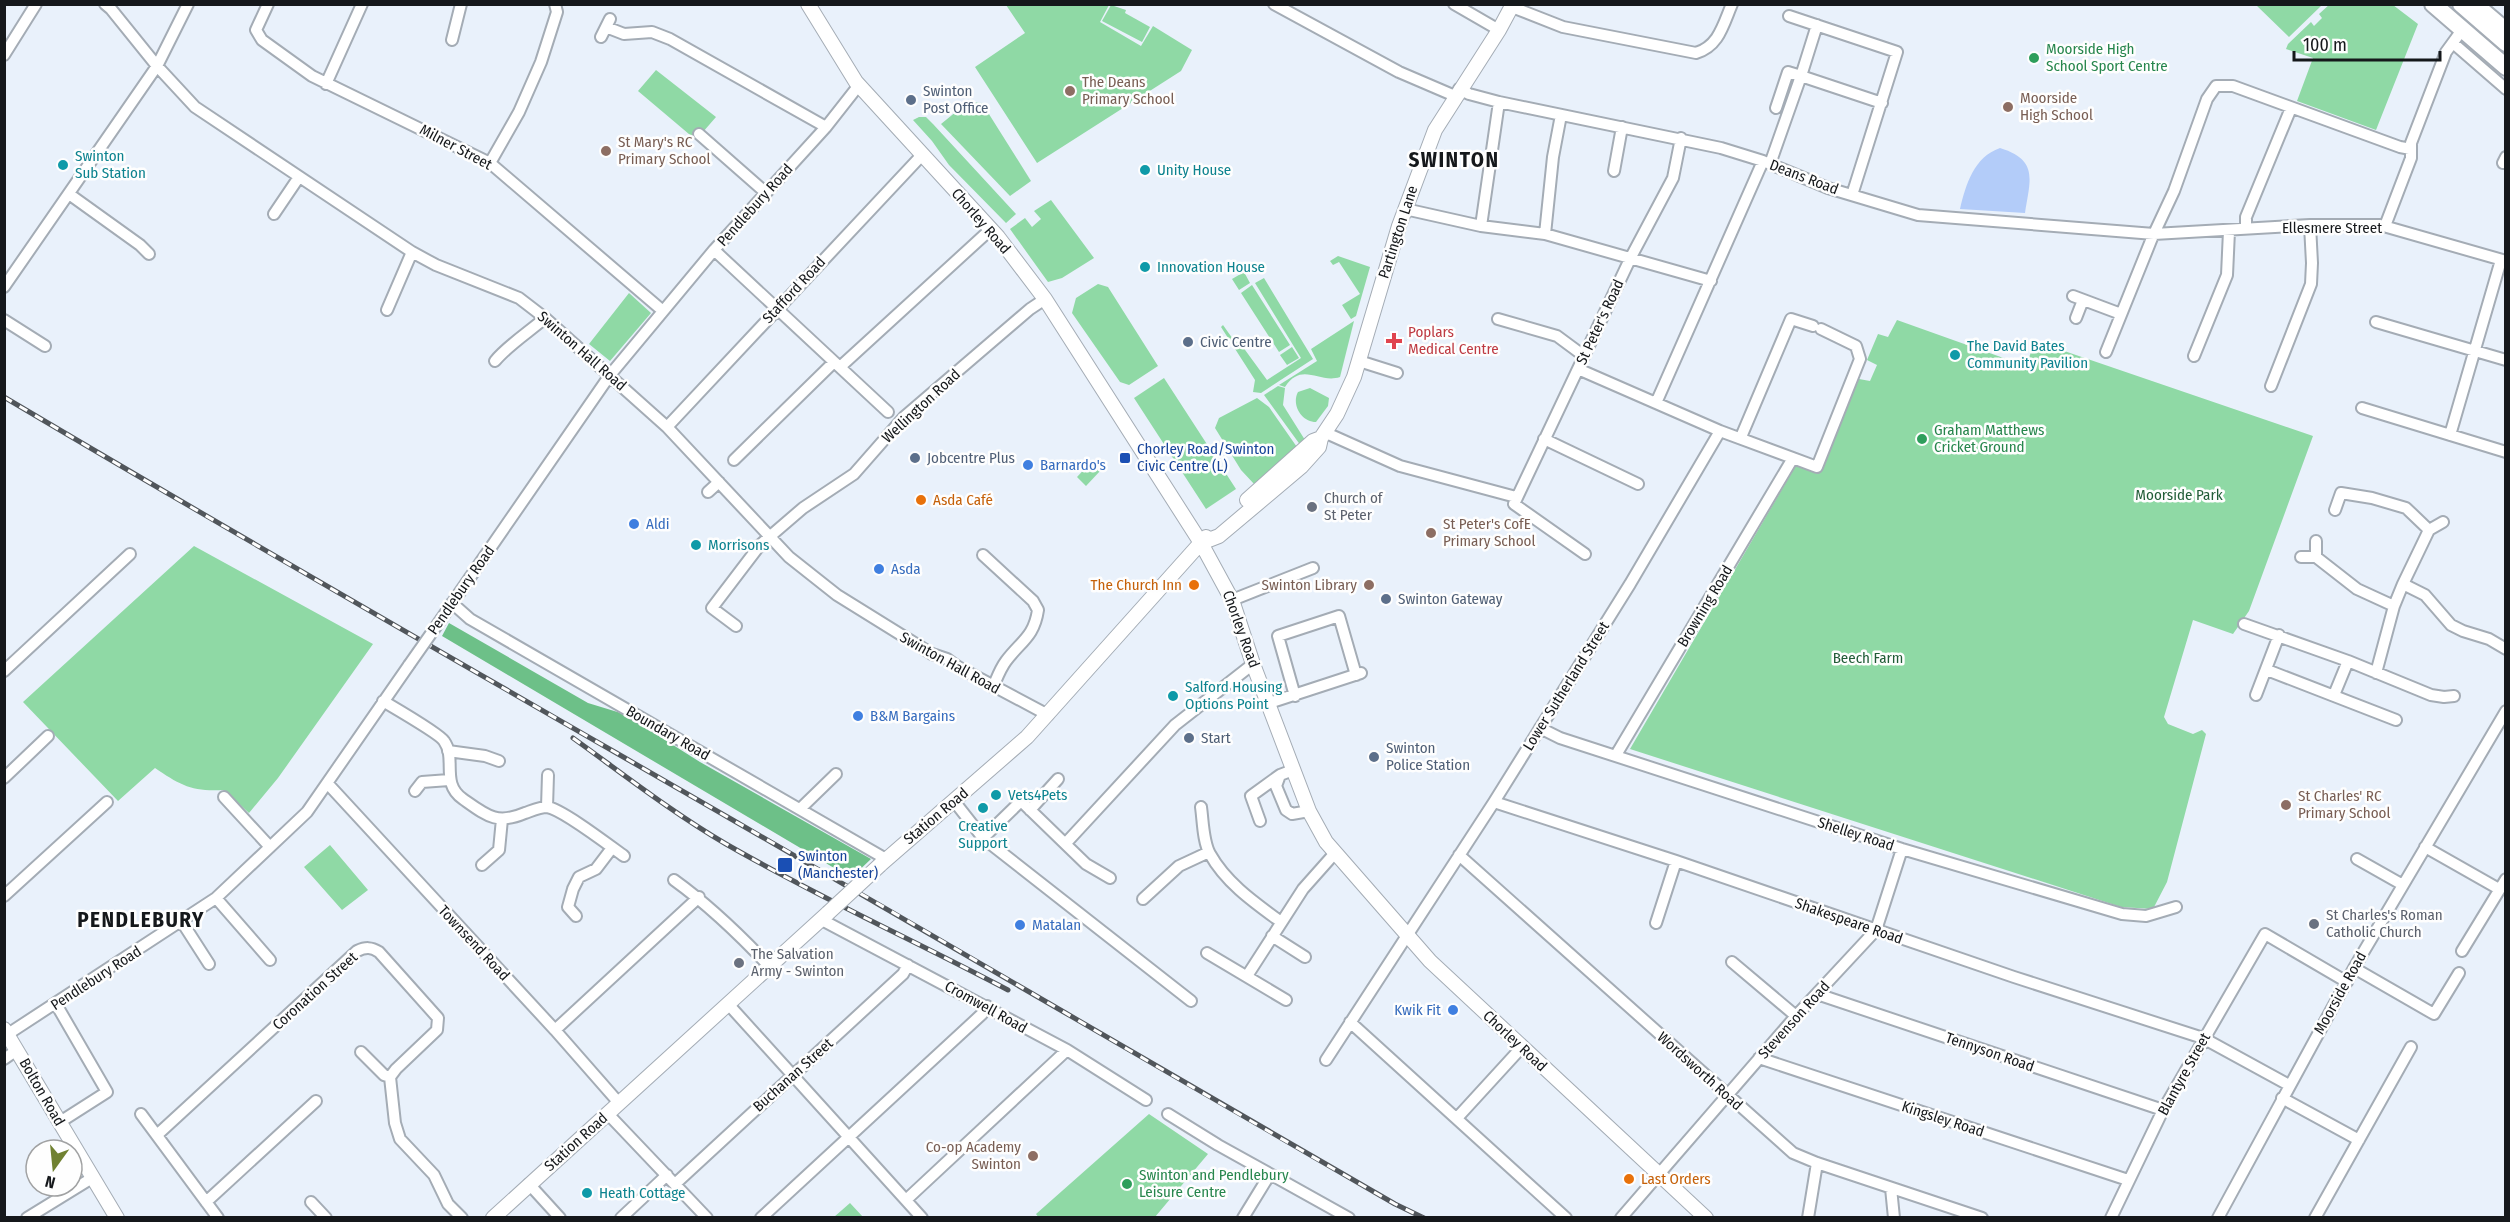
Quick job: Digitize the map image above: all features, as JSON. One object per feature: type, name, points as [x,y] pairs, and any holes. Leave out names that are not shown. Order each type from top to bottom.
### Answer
[{"type":"highway","points":[[2433,4],[2458,37],[2505,67]]},
{"type":"highway","points":[[2467,5],[2505,43]]},
{"type":"main road","name":"Chorley Road","points":[[808,4],[859,85],[991,229],[1045,299],[1201,543],[1232,600],[1253,664],[1269,703],[1287,773],[1315,825],[1335,853],[1407,937],[1707,1218]]},
{"type":"main road","name":"Partington Lane","points":[[1201,543],[1219,536],[1314,454],[1342,404],[1359,361],[1405,209],[1435,130],[1512,6]]},
{"type":"main road","name":"Station Road","points":[[493,1218],[883,862],[1048,715],[1091,663],[1201,543]]},
{"type":"main road","name":"Bolton Road","points":[[6,1032],[117,1218]]},
{"type":"street","points":[[4,55],[36,4]]},
{"type":"street","name":"Swinton Hall Road","points":[[105,4],[195,107],[412,252],[436,265],[519,298],[545,318],[667,427],[789,557],[837,596],[932,654],[947,658],[993,687],[1048,715]]},
{"type":"street","points":[[4,287],[8,273],[69,194],[157,66],[188,4]]},
{"type":"street","name":"Milner Street","points":[[268,4],[256,30],[278,54],[326,84],[490,163],[663,311]]},
{"type":"street","points":[[326,84],[362,4]]},
{"type":"street","points":[[452,40],[461,4]]},
{"type":"street","name":"Deans Road","points":[[1274,4],[1399,72],[1457,93],[1721,148],[1852,195],[1918,215],[2149,233]]},
{"type":"street","points":[[1454,4],[1499,30]]},
{"type":"street","points":[[1512,6],[1563,27],[1696,52],[1709,49],[1719,34],[1732,4]]},
{"type":"street","points":[[2467,5],[2505,27]]},
{"type":"street","points":[[490,163],[519,112],[542,62],[556,8]]},
{"type":"street","points":[[1789,16],[1898,52],[1852,195]]},
{"type":"street","points":[[1660,405],[1711,281],[1767,163],[1801,76],[1817,25]]},
{"type":"street","points":[[606,27],[624,34],[652,32],[670,39],[826,128]]},
{"type":"street","points":[[2385,226],[2411,158],[2410,148],[2446,52],[2458,37],[2505,89]]},
{"type":"street","points":[[1791,103],[1777,103],[1788,72],[1882,103]]},
{"type":"street","name":"Pendlebury Road","points":[[6,1032],[56,1004],[216,898],[308,812],[383,700],[610,375],[714,250],[826,128],[859,85]]},
{"type":"street","points":[[2106,352],[2149,233],[2174,191],[2207,99],[2216,86],[2228,85],[2400,147],[2410,148]]},
{"type":"street","points":[[1481,226],[1499,102]]},
{"type":"street","points":[[2246,229],[2247,217],[2291,108]]},
{"type":"street","points":[[1545,234],[1553,157],[1561,115]]},
{"type":"street","points":[[1614,171],[1622,127]]},
{"type":"street","points":[[699,134],[765,192]]},
{"type":"street","name":"St Peter's Road","points":[[1515,500],[1630,257],[1673,178],[1681,138]]},
{"type":"street","name":"Stafford Road","points":[[667,427],[922,155]]},
{"type":"street","points":[[274,214],[299,177]]},
{"type":"street","points":[[69,194],[140,244],[149,254]]},
{"type":"street","points":[[1405,209],[1481,226],[1545,234],[1711,281]]},
{"type":"street","points":[[2271,386],[2311,284],[2310,225]]},
{"type":"street","name":"Ellesmere Street","points":[[2149,233],[2229,231],[2310,225],[2385,226],[2503,261]]},
{"type":"street","points":[[735,460],[837,365],[991,229]]},
{"type":"street","points":[[2194,356],[2227,275],[2229,231]]},
{"type":"street","points":[[714,250],[888,412]]},
{"type":"street","points":[[387,310],[412,252]]},
{"type":"street","points":[[2450,435],[2503,261]]},
{"type":"street","points":[[2076,318],[2078,298],[2121,314]]},
{"type":"street","name":"Wellington Road","points":[[736,626],[712,608],[760,545],[803,508],[854,474],[904,417],[1030,309],[1045,299]]},
{"type":"street","points":[[495,361],[502,352],[545,318]]},
{"type":"street","points":[[1498,319],[1557,336],[1584,356]]},
{"type":"street","points":[[1578,369],[1720,430],[1817,467],[1860,358],[1856,346],[1791,319],[1741,437]]},
{"type":"street","points":[[4,320],[45,346]]},
{"type":"street","points":[[2376,322],[2505,360]]},
{"type":"street","points":[[1359,361],[1397,373]]},
{"type":"street","points":[[2362,408],[2505,452]]},
{"type":"street","name":"Lower Sutherland Street","points":[[1326,1060],[1494,802],[1630,584],[1720,430]]},
{"type":"street","points":[[1323,435],[1392,463],[1515,500],[1585,554]]},
{"type":"street","points":[[1544,439],[1638,484]]},
{"type":"street","name":"Browning Road","points":[[1616,755],[1793,458]]},
{"type":"street","points":[[708,492],[726,469]]},
{"type":"street","points":[[2335,510],[2336,491],[2372,498],[2406,508],[2429,530]]},
{"type":"street","points":[[2376,673],[2394,606],[2403,584],[2429,530],[2443,522]]},
{"type":"street","points":[[2316,541],[2316,557]]},
{"type":"street","points":[[4,671],[130,554]]},
{"type":"street","points":[[983,555],[1033,601],[1038,610],[1027,640],[1007,659],[993,687]]},
{"type":"street","points":[[2301,557],[2316,557],[2357,589],[2394,606]]},
{"type":"street","points":[[1232,600],[1312,568]]},
{"type":"street","points":[[2403,584],[2425,595],[2451,625],[2474,636],[2488,639],[2505,649]]},
{"type":"street","name":"Boundary Road","points":[[452,603],[470,619],[800,809],[883,862]]},
{"type":"street","points":[[1269,703],[1295,696],[1359,674],[1339,616],[1278,636],[1295,696]]},
{"type":"street","points":[[2244,624],[2348,661],[2431,695],[2454,696]]},
{"type":"street","points":[[2256,695],[2279,635]]},
{"type":"street","points":[[2334,695],[2348,661]]},
{"type":"street","points":[[1066,843],[1175,725],[1253,664]]},
{"type":"street","points":[[2267,670],[2396,720]]},
{"type":"street","points":[[383,700],[444,740],[448,751],[449,780],[460,798],[494,819],[509,820],[547,807],[560,813],[624,856]]},
{"type":"street","name":"Moorside Road","points":[[2218,1218],[2354,968],[2505,711]]},
{"type":"street","name":"Shelley Road","points":[[1540,728],[1560,738],[1902,849],[2122,914],[2146,916],[2176,907]]},
{"type":"street","points":[[4,778],[48,736]]},
{"type":"street","points":[[448,751],[484,756],[499,761]]},
{"type":"street","points":[[1287,773],[1276,786],[1286,810],[1292,814],[1309,811]]},
{"type":"street","points":[[1260,821],[1251,796],[1287,773]]},
{"type":"street","points":[[800,809],[836,774]]},
{"type":"street","points":[[547,807],[548,775]]},
{"type":"street","points":[[1030,810],[1058,779]]},
{"type":"street","points":[[416,791],[422,782],[449,780]]},
{"type":"street","name":"Townsend Road","points":[[328,784],[555,1030],[619,1103]]},
{"type":"street","points":[[224,797],[270,847]]},
{"type":"street","points":[[4,896],[107,801]]},
{"type":"street","points":[[954,801],[983,838],[1191,1001]]},
{"type":"street","points":[[983,838],[1021,801],[1086,864],[1110,878]]},
{"type":"street","name":"Shakespeare Road","points":[[1494,802],[2203,1038],[2289,1085]]},
{"type":"street","points":[[1201,807],[1209,852],[1228,878],[1250,899],[1281,922]]},
{"type":"street","points":[[482,865],[500,850],[502,819]]},
{"type":"street","points":[[2425,847],[2499,889]]},
{"type":"street","points":[[567,910],[579,877],[596,868],[612,848]]},
{"type":"street","name":"Stevenson Road","points":[[1621,1218],[1796,1016],[1876,930],[1902,849]]},
{"type":"street","points":[[1143,899],[1179,866],[1209,852]]},
{"type":"street","points":[[1247,976],[1303,889],[1335,853]]},
{"type":"street","name":"Wordsworth Road","points":[[1459,855],[1793,1153],[1982,1218]]},
{"type":"street","points":[[2357,859],[2403,885]]},
{"type":"street","points":[[1656,923],[1676,861]]},
{"type":"street","points":[[2462,951],[2505,879]]},
{"type":"street","points":[[674,880],[699,897],[770,967]]},
{"type":"street","points":[[555,1030],[699,897]]},
{"type":"street","points":[[216,898],[270,960]]},
{"type":"street","name":"Cromwell Road","points":[[825,916],[908,965],[1067,1050],[1146,1100]]},
{"type":"street","points":[[182,922],[209,964]]},
{"type":"street","name":"Blantyre Street","points":[[2111,1218],[2163,1110],[2265,934],[2347,982]]},
{"type":"street","points":[[1272,936],[1305,957]]},
{"type":"street","name":"Coronation Street","points":[[157,1136],[364,947],[379,952],[434,1012],[439,1022],[437,1030],[390,1077]]},
{"type":"street","points":[[1207,953],[1286,1000]]},
{"type":"street","points":[[1732,962],[1796,1016]]},
{"type":"street","name":"Buchanan Street","points":[[675,1184],[903,974],[908,965]]},
{"type":"street","points":[[2354,968],[2434,1014],[2459,973]]},
{"type":"street","name":"Tennyson Road","points":[[1817,994],[2163,1110]]},
{"type":"street","points":[[56,1004],[107,1092],[60,1122]]},
{"type":"street","points":[[729,1005],[922,1218]]},
{"type":"street","points":[[761,1218],[982,1014],[987,1006]]},
{"type":"street","points":[[1350,1022],[1566,1218]]},
{"type":"street","points":[[1457,1118],[1522,1047]]},
{"type":"street","points":[[2315,1218],[2411,1047]]},
{"type":"street","points":[[4,1059],[17,1050]]},
{"type":"street","points":[[906,1200],[1067,1050]]},
{"type":"street","points":[[361,1052],[384,1075],[390,1077],[395,1123],[400,1139],[434,1175],[448,1204],[462,1218]]},
{"type":"street","name":"Kingsley Road","points":[[1759,1058],[2128,1180]]},
{"type":"street","points":[[2282,1098],[2359,1140]]},
{"type":"street","points":[[206,1202],[316,1101]]},
{"type":"street","points":[[141,1114],[218,1218]]},
{"type":"street","points":[[608,1114],[707,1218]]},
{"type":"street","points":[[1168,1114],[1348,1218]]},
{"type":"street","points":[[1808,1218],[1817,1163]]},
{"type":"street","points":[[1243,1218],[1270,1174]]},
{"type":"street","points":[[621,1218],[667,1175]]},
{"type":"street","points":[[27,1218],[93,1178]]},
{"type":"street","points":[[529,1184],[560,1218]]},
{"type":"street","points":[[1891,1188],[1894,1218]]},
{"type":"street","points":[[311,1202],[326,1218]]},
{"type":"green space","points":[[2330,4],[2393,5],[2418,24],[2376,130],[2297,101],[2313,58],[2286,49],[2288,44],[2311,22],[2314,26],[2322,18],[2319,14]]},
{"type":"green space","name":"The Deans Primary School","points":[[1006,5],[1109,5],[1100,22],[1141,46],[1153,26],[1192,50],[1181,71],[1037,163],[975,67],[1025,33]]},
{"type":"green space","points":[[1111,5],[1126,10],[1125,13],[1150,27],[1142,42],[1102,21]]},
{"type":"green space","points":[[2256,5],[2322,5],[2289,37]]},
{"type":"green space","points":[[656,70],[716,117],[696,140],[638,91]]},
{"type":"green space","points":[[968,102],[982,103],[1031,181],[1010,196],[941,124]]},
{"type":"green space","points":[[926,117],[1016,214],[1006,223],[949,165],[913,120]]},
{"type":"green space","points":[[1051,200],[1094,258],[1062,278],[1048,282],[1010,229],[1025,218],[1032,227],[1041,219],[1034,211]]},
{"type":"green space","points":[[1338,256],[1370,267],[1356,316],[1351,319],[1342,305],[1360,294],[1339,262],[1333,265],[1330,261]]},
{"type":"green space","points":[[1244,272],[1250,283],[1239,290],[1232,279]]},
{"type":"green space","points":[[1264,278],[1313,359],[1261,393],[1253,392],[1255,380],[1221,327],[1223,325],[1235,342],[1240,343],[1267,380],[1301,358],[1255,283]]},
{"type":"green space","points":[[1098,284],[1108,287],[1158,366],[1129,385],[1120,382],[1072,313],[1076,298]]},
{"type":"green space","points":[[1252,285],[1290,345],[1279,352],[1241,293]]},
{"type":"green space","points":[[629,293],[651,313],[610,361],[589,344]]},
{"type":"green space","name":"Beech Farm","points":[[1897,320],[2026,366],[2035,341],[2313,436],[2249,611],[2233,634],[2193,620],[2164,717],[2168,724],[2193,734],[2202,730],[2206,734],[2167,882],[2153,909],[2121,907],[1630,749],[1795,467],[1804,465],[1821,471],[1859,379],[1870,381],[1877,365],[1867,360],[1878,334],[1888,337]]},
{"type":"green space","points":[[1354,321],[1340,377],[1325,378],[1304,374],[1291,379],[1285,387],[1279,385],[1317,361],[1311,349]]},
{"type":"green space","points":[[1292,347],[1299,358],[1287,365],[1280,355]]},
{"type":"green space","points":[[1164,378],[1236,489],[1206,509],[1134,398]]},
{"type":"green space","points":[[1278,386],[1285,388],[1283,405],[1305,440],[1301,446],[1264,395]]},
{"type":"green space","points":[[1310,388],[1329,398],[1328,406],[1316,422],[1302,416],[1296,402],[1298,392]]},
{"type":"green space","points":[[1257,398],[1269,407],[1299,450],[1255,485],[1241,470],[1215,428],[1219,418]]},
{"type":"green space","points":[[1091,462],[1101,470],[1086,486],[1077,477]]},
{"type":"green space","points":[[194,546],[373,644],[278,778],[249,813],[224,790],[203,790],[187,786],[155,768],[118,801],[23,702]]},
{"type":"green space","points":[[449,623],[588,703],[624,714],[700,762],[871,859],[851,878],[442,636]]},
{"type":"green space","points":[[330,845],[368,890],[342,910],[304,867]]},
{"type":"green space","name":"Swinton and Pendlebury Leisure Centre","points":[[1149,1114],[1208,1154],[1155,1217],[1039,1218],[1036,1214]]},
{"type":"green space","points":[[850,1203],[863,1217],[834,1217]]},
{"type":"water","points":[[2000,148],[2012,153],[2026,165],[2030,181],[2025,213],[1960,209],[1973,172],[1984,158]]},
{"type":"railway","points":[[4,397],[1395,1204],[1424,1218]]},
{"type":"railway","points":[[573,738],[667,806],[726,844],[1008,990]]},
{"type":"place","name":"Moorside High School Sport Centre","points":[[2034,58]]},
{"type":"place","name":"The Deans Primary School","points":[[1070,91]]},
{"type":"place","name":"Swinton Post Office","points":[[911,100]]},
{"type":"place","name":"Moorside High School","points":[[2008,107]]},
{"type":"place","name":"St Mary's RC Primary School","points":[[606,151]]},
{"type":"place","name":"Swinton Sub Station","points":[[63,165]]},
{"type":"place","name":"Unity House","points":[[1145,170]]},
{"type":"place","name":"Innovation House","points":[[1145,267]]},
{"type":"place","name":"Poplars Medical Centre","points":[[1394,341]]},
{"type":"place","name":"Civic Centre","points":[[1188,342]]},
{"type":"place","name":"The David Bates Community Pavilion","points":[[1955,355]]},
{"type":"place","name":"Graham Matthews Cricket Ground","points":[[1922,439]]},
{"type":"place","name":"Jobcentre Plus","points":[[915,458]]},
{"type":"place","name":"Chorley Road/Swinton Civic Centre (L)","points":[[1125,458]]},
{"type":"place","name":"Barnardo's","points":[[1028,465]]},
{"type":"place","name":"Asda Café","points":[[921,500]]},
{"type":"place","name":"Church of St Peter","points":[[1312,507]]},
{"type":"place","name":"Aldi","points":[[634,524]]},
{"type":"place","name":"St Peter's CofE Primary School","points":[[1431,533]]},
{"type":"place","name":"Morrisons","points":[[696,545]]},
{"type":"place","name":"Asda","points":[[879,569]]},
{"type":"place","name":"The Church Inn","points":[[1194,585]]},
{"type":"place","name":"Swinton Library","points":[[1369,585]]},
{"type":"place","name":"Swinton Gateway","points":[[1386,599]]},
{"type":"place","name":"Salford Housing Options Point","points":[[1173,696]]},
{"type":"place","name":"B&M Bargains","points":[[858,716]]},
{"type":"place","name":"Start","points":[[1189,738]]},
{"type":"place","name":"Swinton Police Station","points":[[1374,757]]},
{"type":"place","name":"Vets4Pets","points":[[996,795]]},
{"type":"place","name":"St Charles' RC Primary School","points":[[2286,805]]},
{"type":"place","name":"Creative Support","points":[[983,808]]},
{"type":"place","name":"Swinton (Manchester)","points":[[785,865]]},
{"type":"place","name":"St Charles's Roman Catholic Church","points":[[2314,924]]},
{"type":"place","name":"Matalan","points":[[1020,925]]},
{"type":"place","name":"The Salvation Army - Swinton","points":[[739,963]]},
{"type":"place","name":"Kwik Fit","points":[[1453,1010]]},
{"type":"place","name":"Co-op Academy Swinton","points":[[1033,1156]]},
{"type":"place","name":"Last Orders","points":[[1629,1179]]},
{"type":"place","name":"Swinton and Pendlebury Leisure Centre","points":[[1127,1184]]},
{"type":"place","name":"Heath Cottage","points":[[587,1193]]},
{"type":"district","name":"SWINTON","points":[[1454,160]]},
{"type":"district","name":"PENDLEBURY","points":[[141,920]]},
{"type":"park label","name":"Moorside Park","points":[[2179,495]]}]
